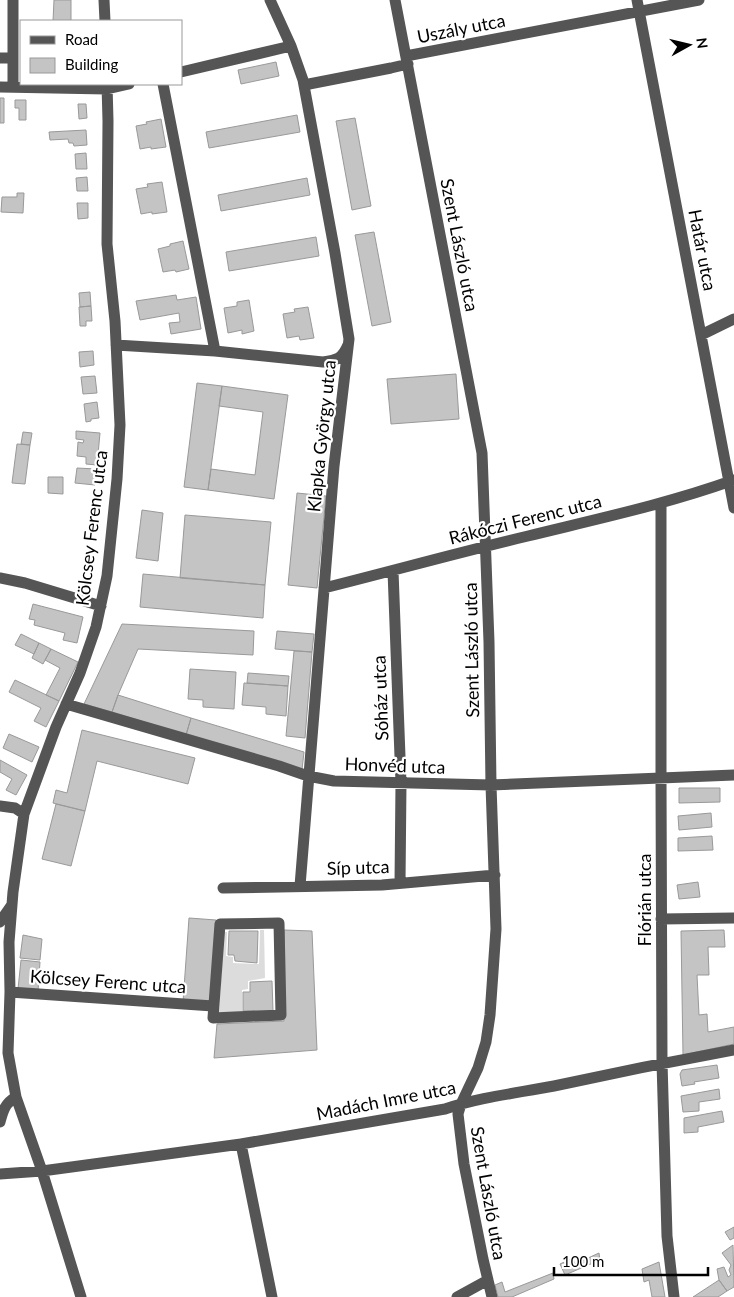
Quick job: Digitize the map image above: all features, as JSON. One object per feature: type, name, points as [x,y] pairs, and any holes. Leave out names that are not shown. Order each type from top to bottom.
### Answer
[{"type":"street","points":[[13,0],[13,87]]},
{"type":"street","points":[[104,0],[104,20]]},
{"type":"street","name":"Klapka György utca","points":[[270,0],[291,46],[304,85],[349,339],[334,466],[300,886]]},
{"type":"street","name":"Szent László utca","points":[[395,0],[482,453],[496,928],[490,1015],[486,1042],[478,1068],[461,1104],[458,1124],[464,1164],[492,1297]]},
{"type":"street","name":"Uszály utca","points":[[304,85],[391,68],[407,60],[638,6],[699,0]]},
{"type":"street","name":"Határ utca","points":[[638,6],[732,481],[734,508]]},
{"type":"street","points":[[182,72],[291,46]]},
{"type":"street","points":[[0,58],[13,58]]},
{"type":"street","points":[[163,85],[215,351]]},
{"type":"street","points":[[0,86],[107,86]]},
{"type":"street","name":"Kölcsey Ferenc utca","points":[[81,1297],[42,1171],[16,1097],[4,1021],[10,992],[9,942],[12,905],[24,814],[56,726],[83,664],[96,627],[107,576],[117,479],[120,425],[115,321],[107,244],[107,86]]},
{"type":"street","points":[[702,335],[734,319]]},
{"type":"street","points":[[116,345],[215,351],[323,362],[336,360],[344,353],[348,345]]},
{"type":"street","name":"Rákóczi Ferenc utca","points":[[324,588],[661,503],[732,481]]},
{"type":"street","name":"Flórián utca","points":[[661,503],[662,1062],[667,1236],[674,1297]]},
{"type":"street","name":"Sóház utca","points":[[393,571],[401,783],[400,883]]},
{"type":"street","points":[[0,578],[25,583],[101,606]]},
{"type":"street","name":"Honvéd utca","points":[[66,704],[308,776],[334,781],[491,785],[734,775]]},
{"type":"street","points":[[0,806],[14,808],[24,814]]},
{"type":"street","name":"Síp utca","points":[[223,888],[382,885],[495,875]]},
{"type":"street","points":[[0,922],[12,905]]},
{"type":"street","points":[[661,920],[734,918]]},
{"type":"street","points":[[279,923],[282,1015],[213,1018],[208,1006],[220,924],[279,923]]},
{"type":"street","name":"Kölcsey Ferenc utca","points":[[10,992],[208,1006]]},
{"type":"street","name":"Madách Imre utca","points":[[42,1171],[240,1144],[445,1109],[662,1062],[734,1050]]},
{"type":"street","points":[[0,1122],[5,1106],[16,1097]]},
{"type":"street","points":[[240,1144],[272,1297]]},
{"type":"street","points":[[0,1174],[42,1171]]},
{"type":"street","points":[[458,1297],[488,1280]]},
{"type":"shaded area","points":[[260,930],[264,930],[265,978],[248,981],[248,989],[242,990],[242,1013],[219,1014],[224,932],[227,932],[226,956],[233,957],[233,963],[259,964]]},
{"type":"building","points":[[54,0],[71,0],[71,20],[53,20]]},
{"type":"building","points":[[276,62],[279,76],[241,84],[238,70]]},
{"type":"building","points":[[0,98],[4,98],[4,123],[0,123]]},
{"type":"building","points":[[15,100],[26,100],[26,120],[19,120],[19,108],[15,108]]},
{"type":"building","points":[[78,104],[86,104],[87,118],[79,119]]},
{"type":"building","points":[[297,115],[300,132],[209,148],[206,132]]},
{"type":"building","points":[[355,118],[371,206],[352,210],[336,121]]},
{"type":"building","points":[[161,119],[166,147],[140,149],[136,126]]},
{"type":"building","points":[[86,130],[87,145],[74,146],[73,143],[69,143],[68,139],[50,140],[49,132]]},
{"type":"building","points":[[86,153],[87,169],[76,169],[75,154]]},
{"type":"building","points":[[87,177],[88,191],[77,191],[76,178]]},
{"type":"building","points":[[307,178],[310,195],[221,211],[218,195]]},
{"type":"building","points":[[162,182],[167,212],[141,214],[136,189],[148,187],[147,184]]},
{"type":"building","points":[[17,193],[24,193],[23,213],[1,212],[2,197],[17,197]]},
{"type":"building","points":[[77,203],[88,203],[88,218],[78,219]]},
{"type":"building","points":[[374,232],[391,322],[372,326],[355,235]]},
{"type":"building","points":[[316,237],[319,256],[229,271],[226,252]]},
{"type":"building","points":[[183,241],[189,269],[163,272],[158,249]]},
{"type":"building","points":[[90,292],[91,306],[80,307],[79,293]]},
{"type":"building","points":[[176,295],[177,300],[196,297],[201,329],[171,334],[169,323],[180,322],[179,313],[140,320],[136,301]]},
{"type":"building","points":[[249,300],[254,331],[242,334],[242,330],[228,333],[224,308],[237,306],[237,302]]},
{"type":"building","points":[[91,306],[92,321],[86,321],[86,326],[80,326],[79,307]]},
{"type":"building","points":[[308,307],[314,338],[300,340],[299,336],[287,338],[283,314],[295,312],[294,309]]},
{"type":"building","points":[[93,351],[94,365],[80,367],[79,352]]},
{"type":"building","points":[[456,374],[459,419],[391,424],[387,379]]},
{"type":"building","points":[[95,376],[97,393],[83,394],[81,377]]},
{"type":"building","points":[[197,383],[222,386],[208,490],[184,487]]},
{"type":"building","points":[[222,386],[288,395],[274,499],[208,490],[211,469],[255,475],[263,412],[219,406]]},
{"type":"building","points":[[97,402],[99,418],[86,422],[84,404]]},
{"type":"building","points":[[76,431],[100,433],[97,465],[86,464],[86,457],[77,456],[78,442],[83,443],[84,440],[76,439]]},
{"type":"building","points":[[23,432],[32,433],[30,445],[21,444]]},
{"type":"building","points":[[17,444],[30,445],[25,484],[12,483]]},
{"type":"building","points":[[77,468],[96,469],[95,485],[75,483]]},
{"type":"building","points":[[48,477],[63,477],[63,494],[48,493]]},
{"type":"building","points":[[297,493],[326,496],[317,588],[288,585]]},
{"type":"building","points":[[142,510],[163,513],[158,561],[136,558]]},
{"type":"building","points":[[185,515],[271,522],[265,585],[180,578]]},
{"type":"building","points":[[143,574],[265,585],[263,618],[140,607]]},
{"type":"building","points":[[33,604],[83,617],[77,643],[63,640],[65,633],[34,625],[35,620],[29,619]]},
{"type":"building","points":[[122,624],[254,631],[253,655],[138,649],[112,712],[84,704]]},
{"type":"building","points":[[277,631],[314,634],[312,652],[275,649]]},
{"type":"building","points":[[21,634],[39,643],[34,654],[15,645]]},
{"type":"building","points":[[39,643],[51,649],[43,664],[32,658]]},
{"type":"building","points":[[51,649],[78,662],[59,701],[46,695],[60,668],[45,660]]},
{"type":"building","points":[[294,651],[312,652],[305,738],[286,736]]},
{"type":"building","points":[[190,669],[236,672],[234,709],[203,707],[203,700],[188,699]]},
{"type":"building","points":[[248,673],[289,676],[288,686],[247,683]]},
{"type":"building","points":[[15,680],[59,701],[46,727],[34,721],[41,708],[9,692]]},
{"type":"building","points":[[244,683],[288,686],[286,716],[266,714],[266,707],[242,705]]},
{"type":"building","points":[[118,695],[191,718],[186,735],[112,712]]},
{"type":"building","points":[[191,718],[304,752],[302,770],[186,735]]},
{"type":"building","points":[[82,730],[195,758],[188,784],[97,761],[85,811],[53,803],[56,790],[67,793]]},
{"type":"building","points":[[9,734],[39,747],[32,762],[3,748]]},
{"type":"building","points":[[0,760],[27,775],[16,795],[6,790],[12,779],[0,772]]},
{"type":"building","points":[[679,788],[720,788],[720,802],[679,803]]},
{"type":"building","points":[[56,804],[85,811],[71,866],[42,859]]},
{"type":"building","points":[[711,813],[712,827],[679,830],[678,816]]},
{"type":"building","points":[[712,836],[713,850],[678,851],[678,838]]},
{"type":"building","points":[[698,882],[700,897],[679,899],[677,885]]},
{"type":"building","points":[[189,918],[216,920],[210,1004],[183,1002]]},
{"type":"building","points":[[284,930],[312,931],[317,1050],[214,1058],[217,1024],[284,1021]]},
{"type":"building","points":[[724,930],[725,947],[708,947],[709,975],[697,975],[699,1015],[707,1014],[708,1032],[734,1027],[734,1044],[683,1055],[681,931]]},
{"type":"building","points":[[229,931],[258,931],[257,963],[235,961],[234,955],[228,955]]},
{"type":"building","points":[[23,935],[42,939],[40,960],[20,958]]},
{"type":"building","points":[[21,960],[40,962],[38,991],[18,989]]},
{"type":"building","points":[[272,981],[273,1011],[243,1011],[243,992],[250,992],[250,982]]},
{"type":"building","points":[[717,1065],[719,1078],[682,1086],[680,1074],[682,1070]]},
{"type":"building","points":[[719,1089],[720,1099],[699,1102],[699,1111],[683,1112],[681,1096]]},
{"type":"building","points":[[722,1111],[724,1122],[698,1127],[698,1132],[684,1133],[684,1118]]},
{"type":"building","points":[[734,1227],[734,1238],[730,1240],[725,1232]]},
{"type":"building","points":[[733,1245],[734,1287],[727,1291],[719,1280],[717,1269],[724,1267],[728,1277],[731,1275],[729,1270],[731,1265],[722,1253]]},
{"type":"building","points":[[599,1253],[600,1260],[565,1275],[560,1264],[573,1258],[575,1264]]},
{"type":"building","points":[[659,1262],[665,1297],[652,1297],[649,1280],[644,1282],[642,1269]]},
{"type":"building","points":[[553,1273],[554,1279],[512,1297],[498,1297],[495,1285],[502,1282],[505,1292]]},
{"type":"building","points":[[719,1280],[727,1291],[718,1297],[693,1297]]}]
